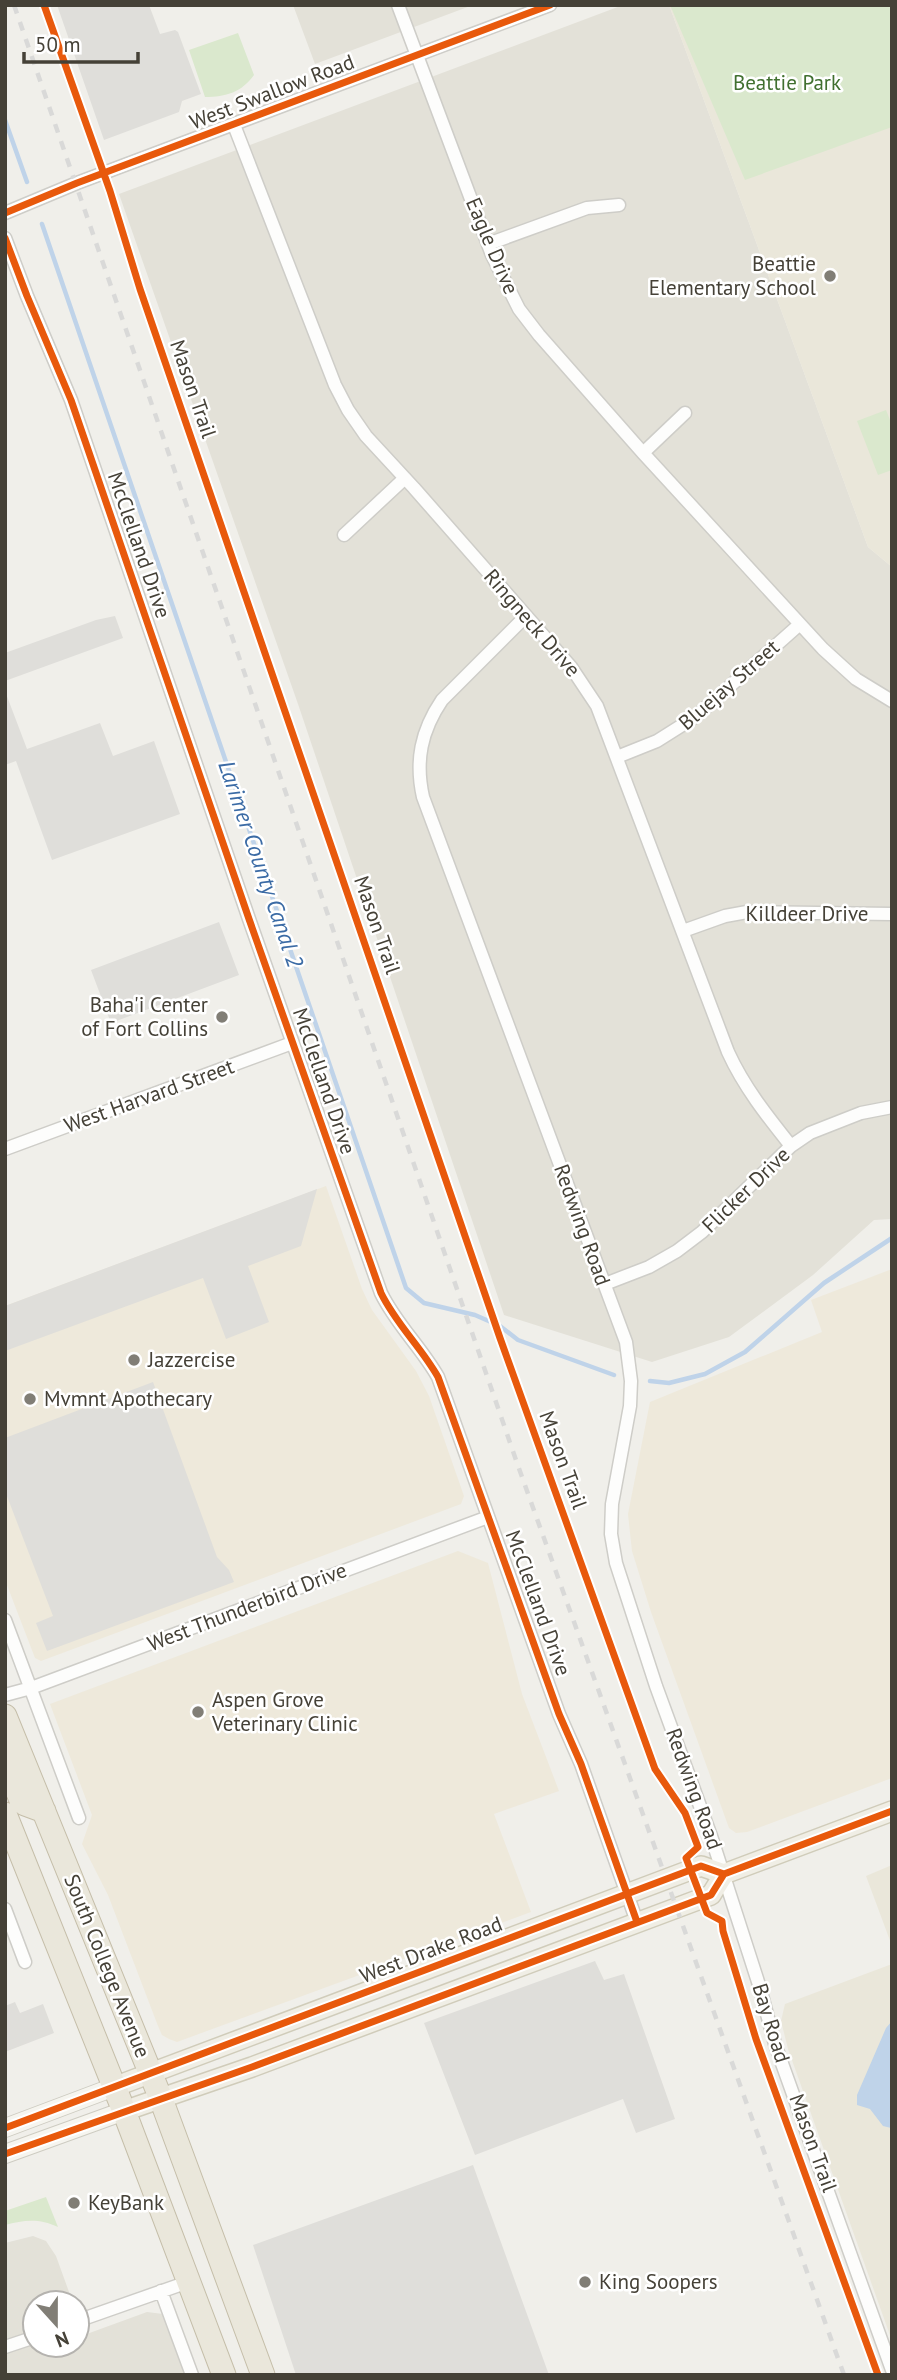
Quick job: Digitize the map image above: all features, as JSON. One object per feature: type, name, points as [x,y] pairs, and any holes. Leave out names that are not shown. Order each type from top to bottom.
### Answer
[{"type":"highway","name":"South College Avenue","points":[[5,1716],[162,2099],[263,2375]]},
{"type":"highway","points":[[5,1762],[21,1800],[44,1811]]},
{"type":"highway","name":"South College Avenue","points":[[5,1814],[124,2112],[224,2375]]},
{"type":"main road","name":"West Drake Road","points":[[124,2112],[710,1895],[724,1874],[892,1811]]},
{"type":"main road","name":"West Drake Road","points":[[114,2087],[701,1866],[724,1874]]},
{"type":"main road","points":[[409,2006],[414,1996],[435,1981],[503,1941]]},
{"type":"main road","points":[[333,2036],[358,2019],[390,2004],[397,1995],[398,1981]]},
{"type":"main road","points":[[5,2128],[114,2087]]},
{"type":"main road","points":[[5,2154],[124,2112]]},
{"type":"street","name":"Eagle Drive","points":[[398,5],[488,244],[519,309],[643,453],[838,664],[856,680],[892,701]]},
{"type":"street","name":"West Swallow Road","points":[[5,213],[550,5]]},
{"type":"street","name":"Ringneck Drive","points":[[234,125],[335,385],[348,410],[366,436],[587,688],[597,706],[728,1052],[754,1099],[791,1146]]},
{"type":"street","points":[[488,244],[587,208],[619,205]]},
{"type":"street","name":"McClelland Drive","points":[[5,238],[71,400],[381,1293],[388,1309],[427,1357],[438,1377],[637,1922]]},
{"type":"street","points":[[643,453],[685,413]]},
{"type":"street","points":[[344,535],[405,478]]},
{"type":"street","name":"Redwing Road","points":[[526,616],[442,700],[432,715],[421,746],[419,779],[423,797],[625,1342],[631,1381],[630,1406],[612,1504],[611,1534],[616,1563],[656,1686],[724,1874]]},
{"type":"street","name":"Bluejay Street","points":[[617,757],[657,741],[695,717],[800,624]]},
{"type":"street","name":"Killdeer Drive","points":[[683,931],[713,919],[747,912],[892,915]]},
{"type":"street","name":"West Harvard Street","points":[[5,1149],[292,1043]]},
{"type":"street","name":"Flicker Drive","points":[[605,1284],[649,1267],[677,1251],[702,1232],[791,1146],[835,1122],[892,1107]]},
{"type":"street","name":"West Thunderbird Drive","points":[[5,1695],[31,1688],[488,1517]]},
{"type":"street","points":[[5,1620],[79,1818]]},
{"type":"street","name":"Bay Road","points":[[724,1874],[775,2044],[892,2370]]},
{"type":"street","points":[[5,1909],[25,1962]]},
{"type":"street","points":[[91,2316],[188,2282]]},
{"type":"street","points":[[161,2291],[192,2375]]},
{"type":"shaded area","points":[[57,5],[149,5],[160,34],[175,30],[178,32],[201,94],[182,101],[179,112],[104,140]]},
{"type":"shaded area","points":[[293,5],[473,5],[315,64]]},
{"type":"shaded area","points":[[623,5],[669,5],[868,547],[892,567],[892,1219],[874,1220],[813,1275],[729,1337],[652,1362],[504,1315],[298,704],[119,194]]},
{"type":"shaded area","name":"Beattie Elementary School","points":[[669,5],[892,5],[892,567],[868,547]]},
{"type":"shaded area","points":[[115,616],[123,638],[5,681],[5,653],[96,620]]},
{"type":"shaded area","points":[[5,691],[27,749],[100,723],[113,756],[154,741],[180,814],[52,860],[16,761],[5,765]]},
{"type":"shaded area","points":[[219,922],[239,975],[111,1023],[91,970]]},
{"type":"shaded area","points":[[326,1186],[372,1310],[416,1371],[429,1396],[464,1496],[461,1504],[41,1661],[35,1658],[5,1580],[5,1306]]},
{"type":"shaded area","points":[[317,1189],[301,1246],[248,1266],[269,1322],[226,1339],[203,1278],[5,1351],[5,1306]]},
{"type":"shaded area","points":[[892,1269],[892,1778],[747,1832],[736,1833],[729,1828],[651,1612],[632,1551],[628,1514],[650,1402],[822,1332],[811,1300]]},
{"type":"shaded area","points":[[153,1382],[217,1557],[229,1570],[234,1582],[47,1651],[36,1623],[53,1616],[5,1491],[5,1438]]},
{"type":"shaded area","points":[[458,1551],[488,1563],[522,1694],[559,1791],[494,1814],[531,1912],[177,2042],[162,2035],[108,1895],[82,1844],[92,1815],[50,1704]]},
{"type":"shaded area","points":[[892,1865],[892,1946],[866,1876]]},
{"type":"shaded area","points":[[595,1961],[604,1980],[624,1974],[675,2119],[636,2133],[623,2099],[475,2155],[424,2023]]},
{"type":"shaded area","points":[[892,1964],[892,2341],[788,2049],[781,2021],[785,2004]]},
{"type":"shaded area","points":[[15,2002],[20,2013],[43,2004],[54,2033],[5,2052],[5,2006]]},
{"type":"shaded area","points":[[473,2165],[549,2375],[296,2375],[253,2245]]},
{"type":"shaded area","points":[[33,2236],[46,2241],[56,2256],[68,2289],[21,2289],[21,2359],[91,2359],[91,2332],[147,2312],[163,2314],[185,2375],[5,2375],[5,2243]]},
{"type":"green space","name":"Beattie Park","points":[[670,5],[892,5],[892,127],[745,180]]},
{"type":"green space","points":[[238,33],[254,75],[244,86],[233,92],[205,97],[189,50]]},
{"type":"green space","points":[[886,410],[892,425],[892,470],[878,475],[857,421]]},
{"type":"green space","points":[[46,2197],[58,2227],[32,2221],[5,2225],[5,2211]]},
{"type":"water","points":[[892,2021],[891,2128],[883,2126],[870,2109],[857,2105],[857,2095],[886,2028]]},
{"type":"waterway","name":"Larimer County Canal 2","points":[[5,120],[27,182]]},
{"type":"waterway","name":"Larimer County Canal 2","points":[[42,224],[406,1288],[424,1303],[475,1315],[500,1326],[518,1340],[614,1375]]},
{"type":"waterway","name":"Larimer County Canal 2","points":[[650,1381],[669,1383],[705,1374],[745,1352],[824,1283],[892,1238]]},
{"type":"railway","points":[[14,5],[517,1463],[844,2375]]},
{"type":"cycle path","name":"Mason Trail","points":[[44,5],[110,191],[140,289],[500,1338],[655,1769],[685,1813],[698,1847],[686,1858],[707,1913],[722,1921],[756,2039],[878,2375]]},
{"type":"cycle path","points":[[5,213],[77,183],[550,5]]},
{"type":"cycle path","points":[[5,238],[71,400],[381,1293],[438,1377],[637,1922]]},
{"type":"cycle path","points":[[5,2154],[252,2067],[711,1895],[724,1874],[892,1811]]},
{"type":"cycle path","points":[[5,2128],[701,1866],[724,1874]]},
{"type":"place","name":"Beattie Elementary School","points":[[830,276]]},
{"type":"place","name":"Baha'i Center of Fort Collins","points":[[222,1017]]},
{"type":"place","name":"Jazzercise","points":[[134,1360]]},
{"type":"place","name":"Mvmnt Apothecary","points":[[30,1399]]},
{"type":"place","name":"Aspen Grove Veterinary Clinic","points":[[198,1712]]},
{"type":"place","name":"KeyBank","points":[[74,2203]]},
{"type":"place","name":"King Soopers","points":[[585,2282]]}]
